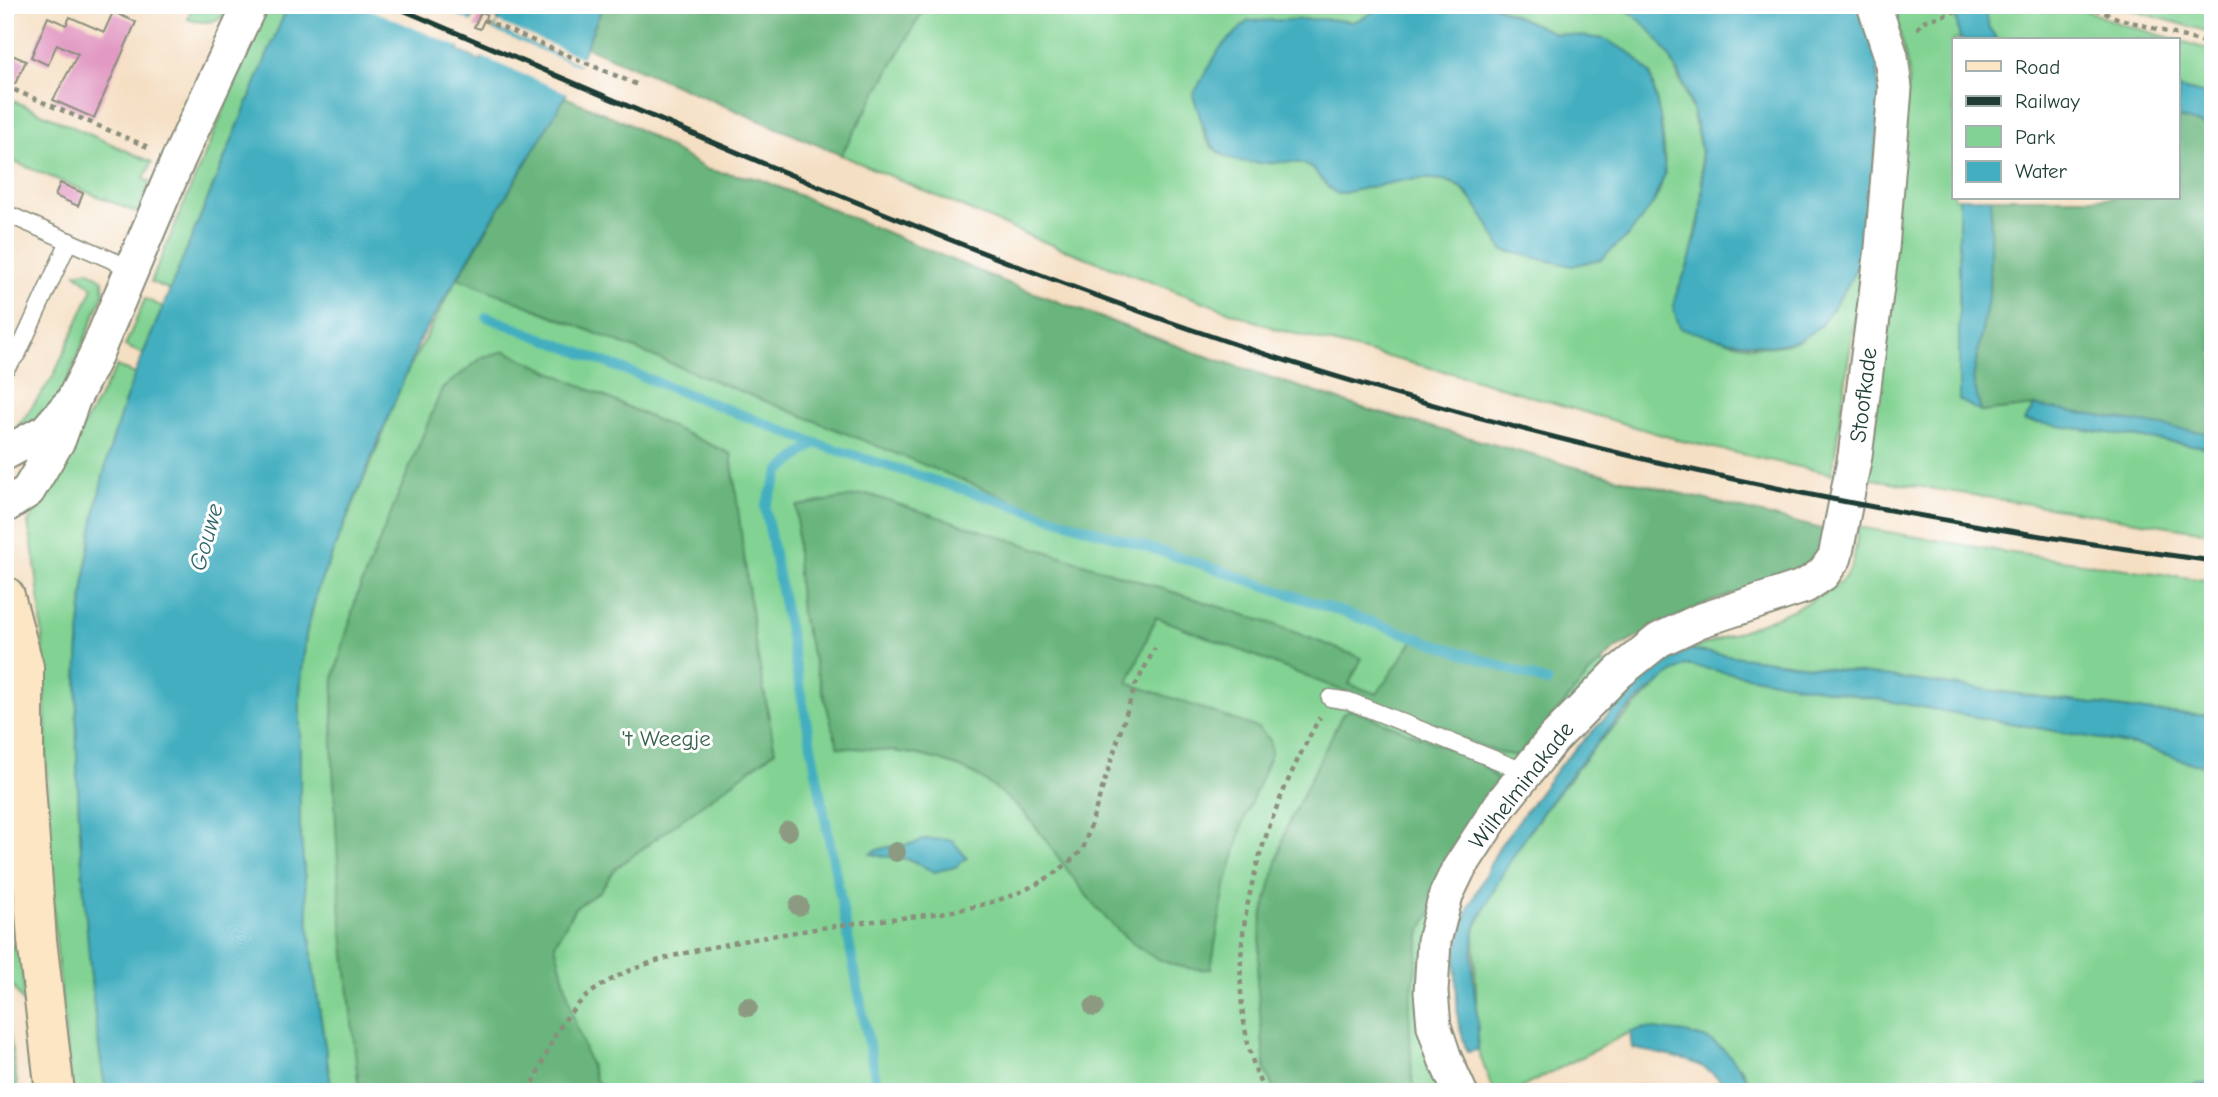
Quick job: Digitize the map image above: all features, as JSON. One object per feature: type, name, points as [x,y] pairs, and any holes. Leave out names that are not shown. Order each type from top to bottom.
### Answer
[{"type":"main road","points":[[5,596],[24,667],[19,781]]},
{"type":"main road","points":[[5,719],[19,781],[55,1092]]},
{"type":"street","points":[[5,506],[28,491],[59,439],[73,400],[178,160],[250,5]]},
{"type":"street","name":"Stoofkade","points":[[1635,660],[1659,640],[1699,621],[1805,586],[1823,574],[1835,557],[1855,456],[1878,276],[1895,88],[1891,56],[1874,5]]},
{"type":"street","points":[[5,453],[46,431],[73,400]]},
{"type":"street","name":"Wilhelminakade","points":[[1460,1092],[1434,1026],[1431,962],[1437,922],[1446,895],[1471,846],[1525,772],[1553,739],[1635,660]]},
{"type":"lane","points":[[12,216],[132,269]]},
{"type":"lane","points":[[5,369],[18,353],[69,241]]},
{"type":"lane","points":[[1330,698],[1349,701],[1525,772]]},
{"type":"path","points":[[1944,14],[1977,5]]},
{"type":"path","points":[[2086,5],[2117,18],[2213,45]]},
{"type":"path","points":[[484,20],[638,85]]},
{"type":"path","points":[[5,86],[178,160]]},
{"type":"path","points":[[529,1092],[571,1012],[596,990],[630,970],[669,957],[750,939],[983,906],[1026,891],[1068,865],[1083,849],[1135,686],[1155,648]]},
{"type":"path","points":[[1264,1092],[1254,1067],[1245,1031],[1238,976],[1243,928],[1257,862],[1303,747],[1330,698]]},
{"type":"green space","points":[[193,5],[236,5],[214,21],[201,22],[188,19]]},
{"type":"green space","points":[[268,5],[288,5],[170,290],[151,282]]},
{"type":"green space","points":[[603,5],[926,5],[841,155],[586,47]]},
{"type":"green space","points":[[926,5],[1380,5],[1369,15],[1353,22],[1327,19],[1248,21],[1238,31],[1208,102],[1203,121],[1207,141],[1222,155],[1242,162],[1286,161],[1303,164],[1314,170],[1329,188],[1339,194],[1419,179],[1449,182],[1460,188],[1473,201],[1502,250],[1572,266],[1648,210],[1660,189],[1664,173],[1664,139],[1650,73],[1604,39],[1554,33],[1492,5],[1620,5],[1646,24],[1667,49],[1692,111],[1700,147],[1701,211],[1689,262],[1674,303],[1706,329],[1727,341],[1755,346],[1778,346],[1798,340],[1814,329],[1828,314],[1841,296],[1864,252],[1832,474],[1682,441],[1463,376],[1276,329],[1034,238],[841,155]]},
{"type":"green space","points":[[1894,5],[1954,5],[1960,38],[1952,38],[1952,200],[1959,200],[1959,400],[1981,412],[2035,406],[2025,421],[2213,448],[2213,533],[1865,478],[1909,74]]},
{"type":"green space","points":[[2073,5],[2118,23],[2170,38],[1996,38],[1989,28],[1983,7]]},
{"type":"green space","points":[[2113,5],[2213,5],[2213,33]]},
{"type":"green space","points":[[2180,41],[2213,51],[2213,97],[2180,89]]},
{"type":"green space","points":[[5,97],[152,162],[144,179],[150,182],[138,213],[5,158],[5,146],[12,148],[12,118],[5,115]]},
{"type":"green space","points":[[565,97],[627,123],[708,170],[760,179],[1002,281],[1194,352],[1366,409],[1571,466],[1826,530],[1819,556],[1810,567],[1702,605],[1616,648],[1589,674],[1519,756],[1500,753],[1156,617],[1128,683],[1258,728],[1270,740],[1271,754],[1245,817],[1224,892],[1211,969],[1181,967],[1153,957],[1106,919],[1026,815],[982,779],[948,763],[913,754],[838,747],[801,614],[797,506],[867,494],[1273,624],[1362,658],[1349,684],[1377,694],[1415,638],[1360,615],[1049,515],[458,278]]},
{"type":"green space","points":[[2180,119],[2213,127],[2213,434],[2035,406],[1981,412],[1973,379],[1989,293],[1991,200],[2180,200]]},
{"type":"green space","points":[[88,270],[103,280],[104,293],[65,387],[42,420],[14,432],[53,377],[93,288],[76,273]]},
{"type":"green space","name":"'t Weegje","points":[[458,277],[1420,621],[1608,665],[1473,834],[1421,1030],[1445,1092],[332,1092],[313,967],[300,828],[300,692],[306,635],[318,588],[381,439],[394,397]]},
{"type":"green space","points":[[145,299],[163,307],[143,354],[125,346]]},
{"type":"green space","points":[[505,351],[731,454],[755,641],[775,751],[616,868],[600,891],[575,908],[555,944],[574,1019],[596,1081],[612,1092],[359,1092],[340,904],[332,745],[334,678],[357,595],[442,389],[483,357]]},
{"type":"green space","points":[[117,366],[135,374],[114,437],[98,500],[80,630],[77,695],[77,761],[84,892],[95,1017],[106,1092],[72,1092],[51,885],[42,632],[28,523]]},
{"type":"green space","points":[[1858,527],[2012,553],[2213,581],[2213,716],[2153,712],[1689,650],[1771,619],[1831,589],[1844,578],[1851,567]]},
{"type":"green space","points":[[1686,665],[2144,747],[2194,764],[2213,765],[2213,1083],[2122,1092],[1754,1092],[1741,1067],[1646,1028],[1630,1032],[1513,1092],[1493,1091],[1478,1050],[1474,932],[1502,872],[1544,811],[1597,744],[1668,675]]},
{"type":"green space","points":[[1350,709],[1480,761],[1496,778],[1497,791],[1421,931],[1409,1010],[1412,1076],[1416,1092],[1275,1092],[1265,1070],[1257,980],[1262,917],[1286,829],[1342,715]]},
{"type":"green space","points":[[17,914],[26,1007],[5,974],[5,964],[15,939]]},
{"type":"green space","points":[[5,1012],[7,1017],[18,1092],[5,1092]]},
{"type":"water","name":"Gouwe","points":[[288,5],[603,5],[565,97],[420,340],[318,588],[306,634],[300,692],[300,828],[313,967],[332,1092],[106,1092],[95,1017],[84,892],[77,761],[77,695],[87,565],[98,500],[114,437],[135,374]],"holes":[[[476,10],[499,19],[481,61],[458,51]]]},
{"type":"water","points":[[1380,5],[1492,5],[1554,33],[1604,39],[1631,53],[1650,73],[1660,117],[1665,174],[1652,205],[1629,235],[1601,259],[1572,266],[1502,250],[1471,198],[1459,186],[1447,181],[1400,181],[1339,194],[1329,188],[1314,170],[1303,164],[1243,162],[1219,153],[1207,136],[1193,95],[1220,48],[1248,21],[1327,19],[1353,22],[1369,15]]},
{"type":"water","points":[[1620,5],[1861,5],[1877,61],[1880,112],[1864,252],[1848,285],[1821,325],[1800,340],[1771,346],[1725,340],[1681,329],[1674,303],[1693,250],[1701,210],[1703,182],[1696,124],[1688,96],[1661,44],[1642,23]]},
{"type":"water","points":[[1954,5],[1983,5],[1989,28],[1996,38],[1960,38]]},
{"type":"water","points":[[2180,89],[2213,97],[2213,127],[2180,119]]},
{"type":"water","points":[[1959,200],[1991,200],[1989,293],[1973,379],[1981,412],[1959,400]]},
{"type":"water","points":[[2035,406],[2213,434],[2213,448],[2024,421]]},
{"type":"water","points":[[1689,650],[2153,712],[2213,716],[2213,765],[2194,764],[2144,747],[1686,665],[1659,683],[1601,738],[1546,807],[1502,875],[1475,930],[1472,962],[1478,1050],[1467,1052],[1458,1021],[1455,957],[1467,911],[1499,847],[1561,764],[1653,668]]},
{"type":"water","points":[[926,839],[952,840],[967,858],[955,867],[934,872],[911,860],[870,854],[883,848]]},
{"type":"water","points":[[1646,1028],[1699,1036],[1711,1041],[1733,1059],[1754,1092],[1727,1092],[1711,1072],[1699,1065],[1632,1048],[1630,1032]]},
{"type":"water","points":[[2213,1083],[2213,1092],[2122,1092]]},
{"type":"pier","points":[[360,5],[433,5],[474,23],[463,49]]},
{"type":"pier","points":[[498,22],[585,59],[582,65],[496,28]]},
{"type":"pier","points":[[491,30],[581,67],[570,94],[480,56]]},
{"type":"building","points":[[113,12],[136,22],[94,118],[53,100],[78,54],[57,44],[48,65],[31,57],[48,17],[66,25],[70,17],[104,32]]},
{"type":"building","points":[[481,12],[487,14],[480,29],[474,27]]},
{"type":"building","points":[[5,52],[26,61],[15,84],[5,80]]},
{"type":"building","points":[[60,183],[83,193],[78,206],[55,196]]},
{"type":"waterway","points":[[487,317],[815,443]]},
{"type":"waterway","points":[[878,1092],[765,507],[780,471],[815,443],[1204,565],[1547,682]]},
{"type":"railway","points":[[391,5],[789,174],[990,255],[1091,294],[1318,371],[1443,408],[1697,471],[1954,522],[2213,561]]}]
